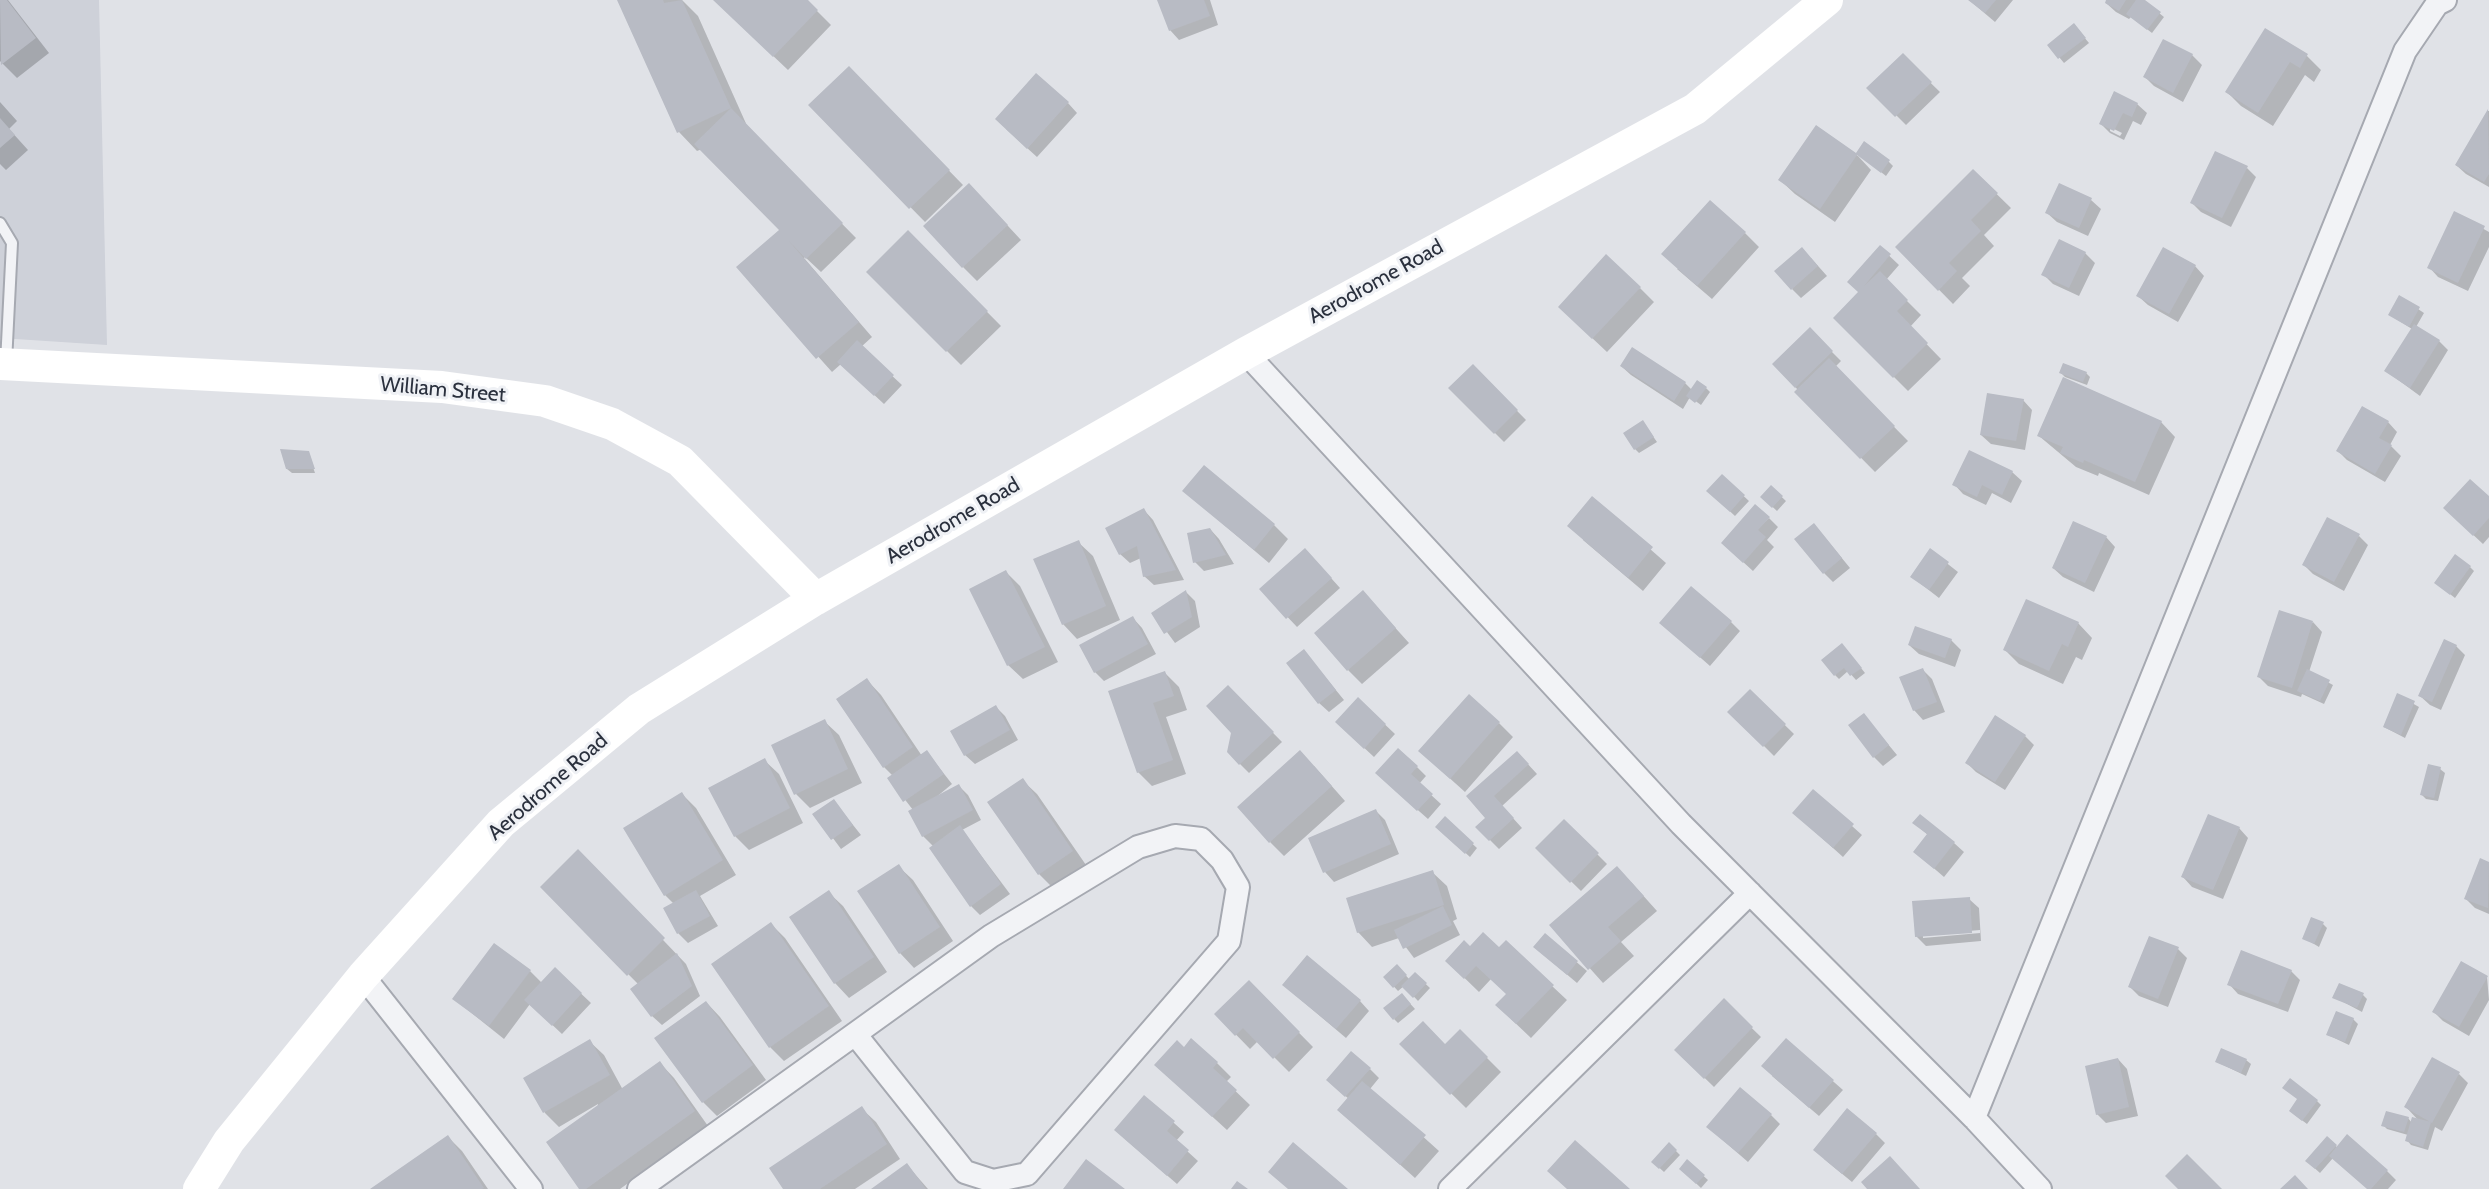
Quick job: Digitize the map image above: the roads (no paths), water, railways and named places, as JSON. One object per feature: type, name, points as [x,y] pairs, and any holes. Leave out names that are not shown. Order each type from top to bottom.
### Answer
[{"type":"street","name":"Aerodrome Road","points":[[199,1189],[229,1141],[363,976],[501,823],[639,709],[816,599],[1246,353],[1695,109],[1827,0]]},
{"type":"street","points":[[1974,1118],[2404,51],[2438,1]]},
{"type":"street","points":[[1246,353],[1681,824],[1974,1118],[2040,1189]]},
{"type":"street","name":"William Street","points":[[3,364],[442,387],[545,401],[612,424],[680,462],[816,599]]},
{"type":"street","points":[[639,1189],[991,936],[1138,847],[1175,836],[1201,839],[1222,860],[1238,887],[1229,941],[1027,1174],[993,1181],[965,1172],[855,1034]]},
{"type":"street","points":[[1450,1189],[1750,893]]},
{"type":"street","points":[[363,976],[531,1189]]},
{"type":"lane","points":[[0,223],[12,243],[3,364]]}]
